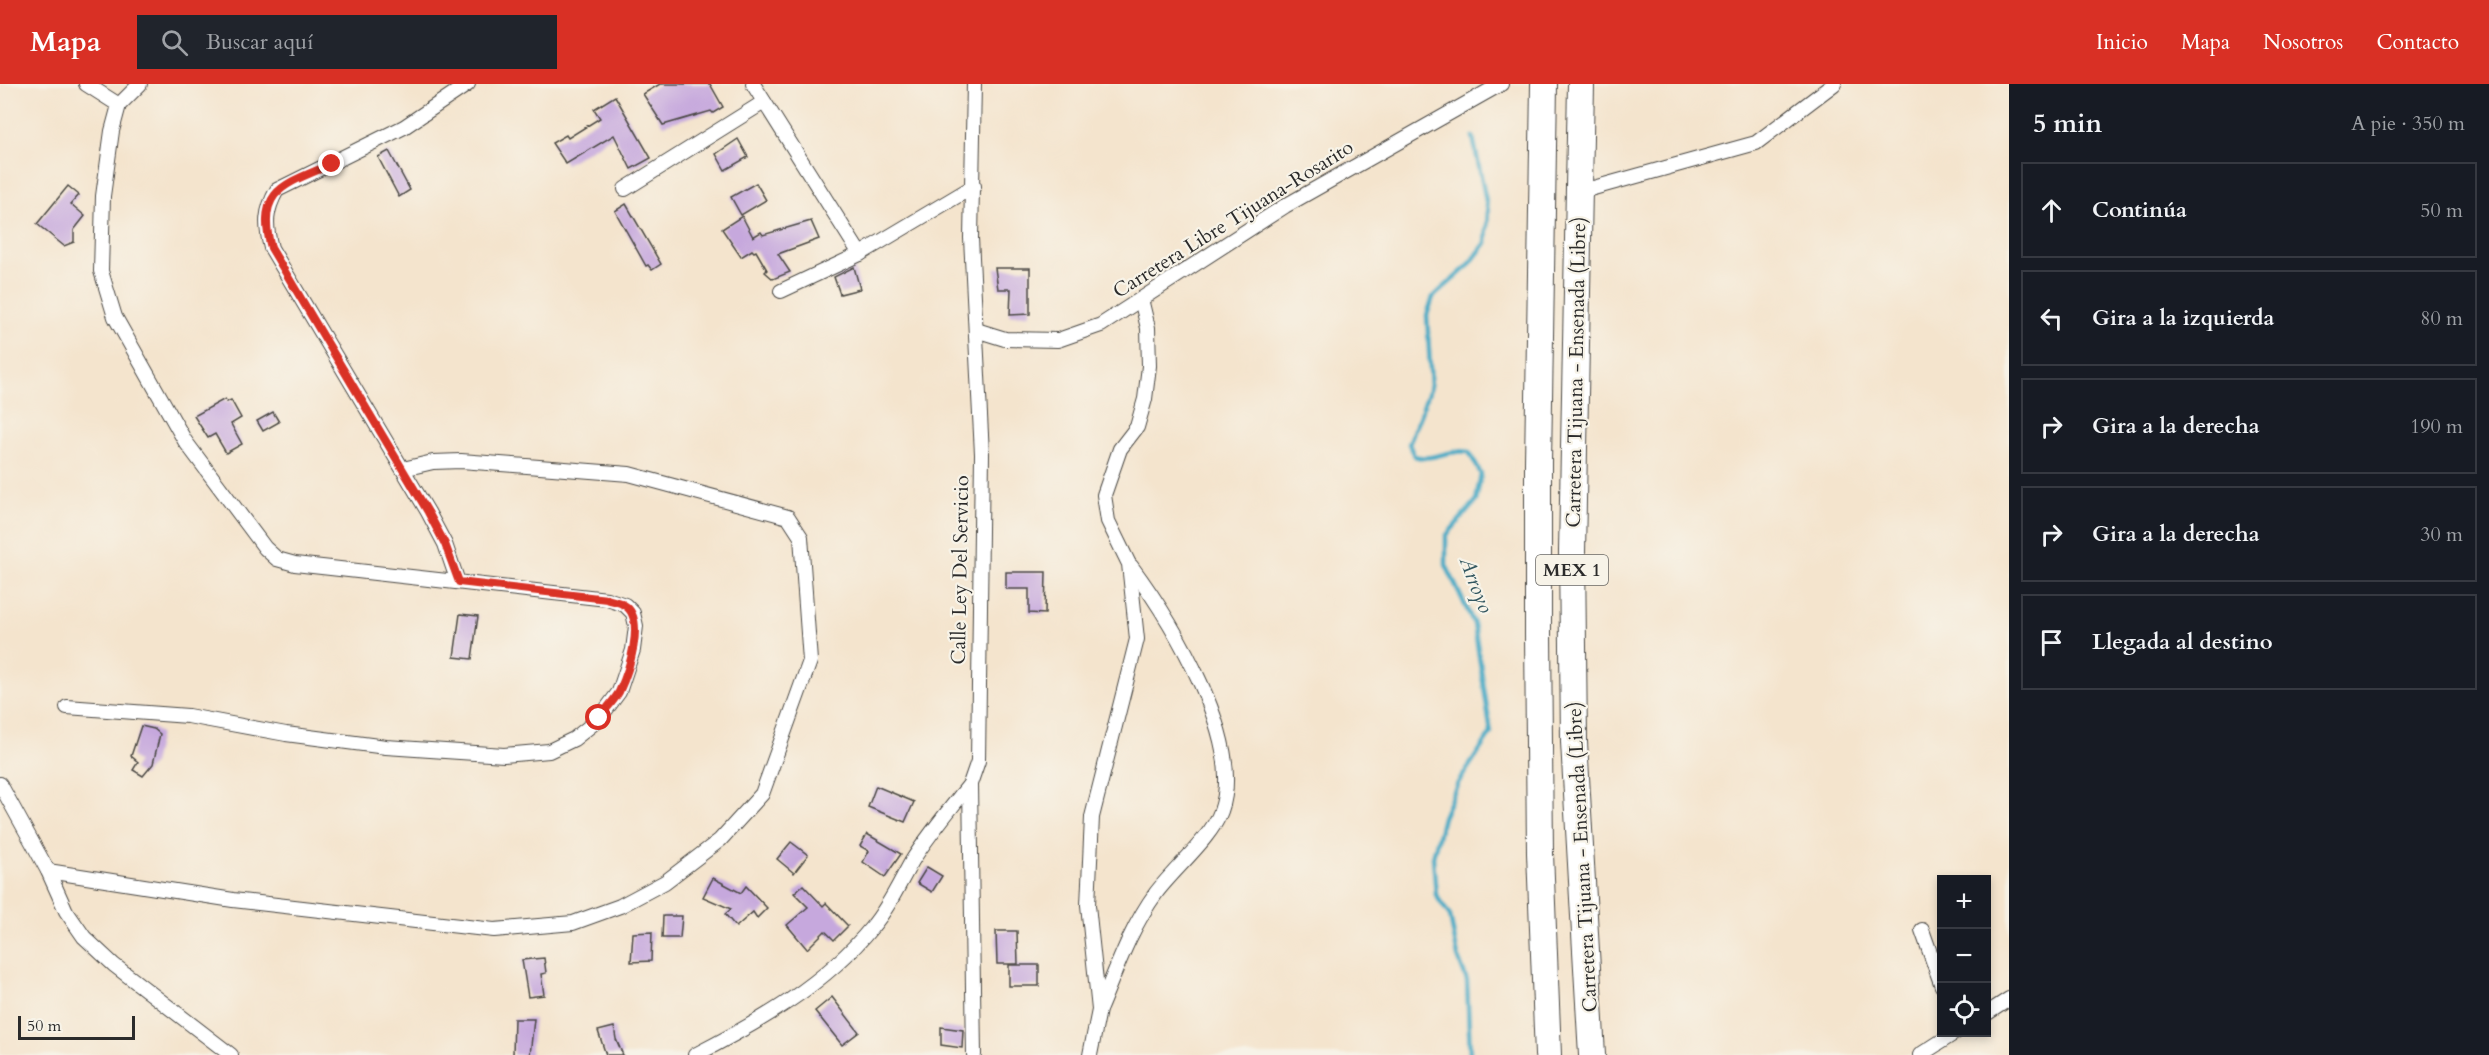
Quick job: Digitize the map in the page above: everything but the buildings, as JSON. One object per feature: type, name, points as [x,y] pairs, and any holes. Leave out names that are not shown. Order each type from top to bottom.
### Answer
[{"type":"highway","name":"Carretera Tijuana - Ensenada (Libre)","points":[[1544,84],[1538,463],[1538,634],[1540,853],[1548,1055]]},
{"type":"highway","name":"Carretera Tijuana - Ensenada (Libre)","points":[[1581,84],[1572,552],[1574,742],[1592,1055]]},
{"type":"street","points":[[86,84],[119,105]]},
{"type":"street","points":[[67,706],[188,716],[286,734],[386,747],[504,755],[549,751],[574,739],[599,718],[619,692],[633,650],[636,626],[633,614],[625,605],[607,599],[295,564],[277,559],[265,548],[185,441],[115,317],[101,271],[103,196],[112,131],[119,105],[140,84]]},
{"type":"street","points":[[459,582],[445,544],[271,248],[265,227],[268,207],[277,190],[405,127],[468,84]]},
{"type":"street","points":[[753,84],[860,254]]},
{"type":"street","name":"Carretera Libre Tijuana-Rosarito","points":[[976,330],[1005,339],[1058,340],[1101,325],[1285,206],[1501,84]]},
{"type":"street","points":[[1580,192],[1756,143],[1834,84]]},
{"type":"street","name":"Calle Ley Del Servicio","points":[[972,88],[974,186],[971,238],[982,454],[978,760],[970,784],[974,1055]]},
{"type":"street","points":[[625,189],[764,102]]},
{"type":"street","points":[[781,291],[860,254],[974,186]]},
{"type":"street","points":[[1090,1055],[1099,1010],[1133,932],[1155,894],[1221,813],[1225,788],[1225,758],[1207,696],[1159,603],[1129,564],[1108,521],[1104,495],[1120,449],[1137,427],[1145,399],[1149,366],[1148,328],[1141,299]]},
{"type":"street","points":[[48,871],[232,900],[371,915],[414,923],[494,930],[573,922],[620,906],[665,882],[720,840],[762,794],[810,661],[801,537],[788,518],[629,474],[461,461],[433,462],[403,469]]},
{"type":"street","points":[[1099,1010],[1088,905],[1090,840],[1092,817],[1137,639],[1129,564]]},
{"type":"street","points":[[0,784],[48,871],[66,911],[84,937],[114,965],[231,1055]]},
{"type":"street","points":[[695,1055],[765,1019],[846,955],[872,927],[924,843],[970,784]]},
{"type":"street","points":[[1922,930],[1940,983]]},
{"type":"street","points":[[1991,1011],[2009,999]]},
{"type":"street","points":[[1920,1055],[1948,1037]]},
{"type":"waterway","name":"Arroyo","points":[[1470,1055],[1467,981],[1458,957],[1450,916],[1436,895],[1433,857],[1443,817],[1458,783],[1491,733],[1474,624],[1446,565],[1446,536],[1476,501],[1481,474],[1469,452],[1421,457],[1414,456],[1409,444],[1431,386],[1427,315],[1433,297],[1468,266],[1486,243],[1488,211],[1473,137]]},
{"type":"route","points":[[332,164],[298,178],[277,190],[268,207],[265,227],[271,248],[310,310],[428,512],[445,544],[459,582],[607,599],[625,605],[633,614],[636,626],[633,650],[619,692],[599,718]]}]
